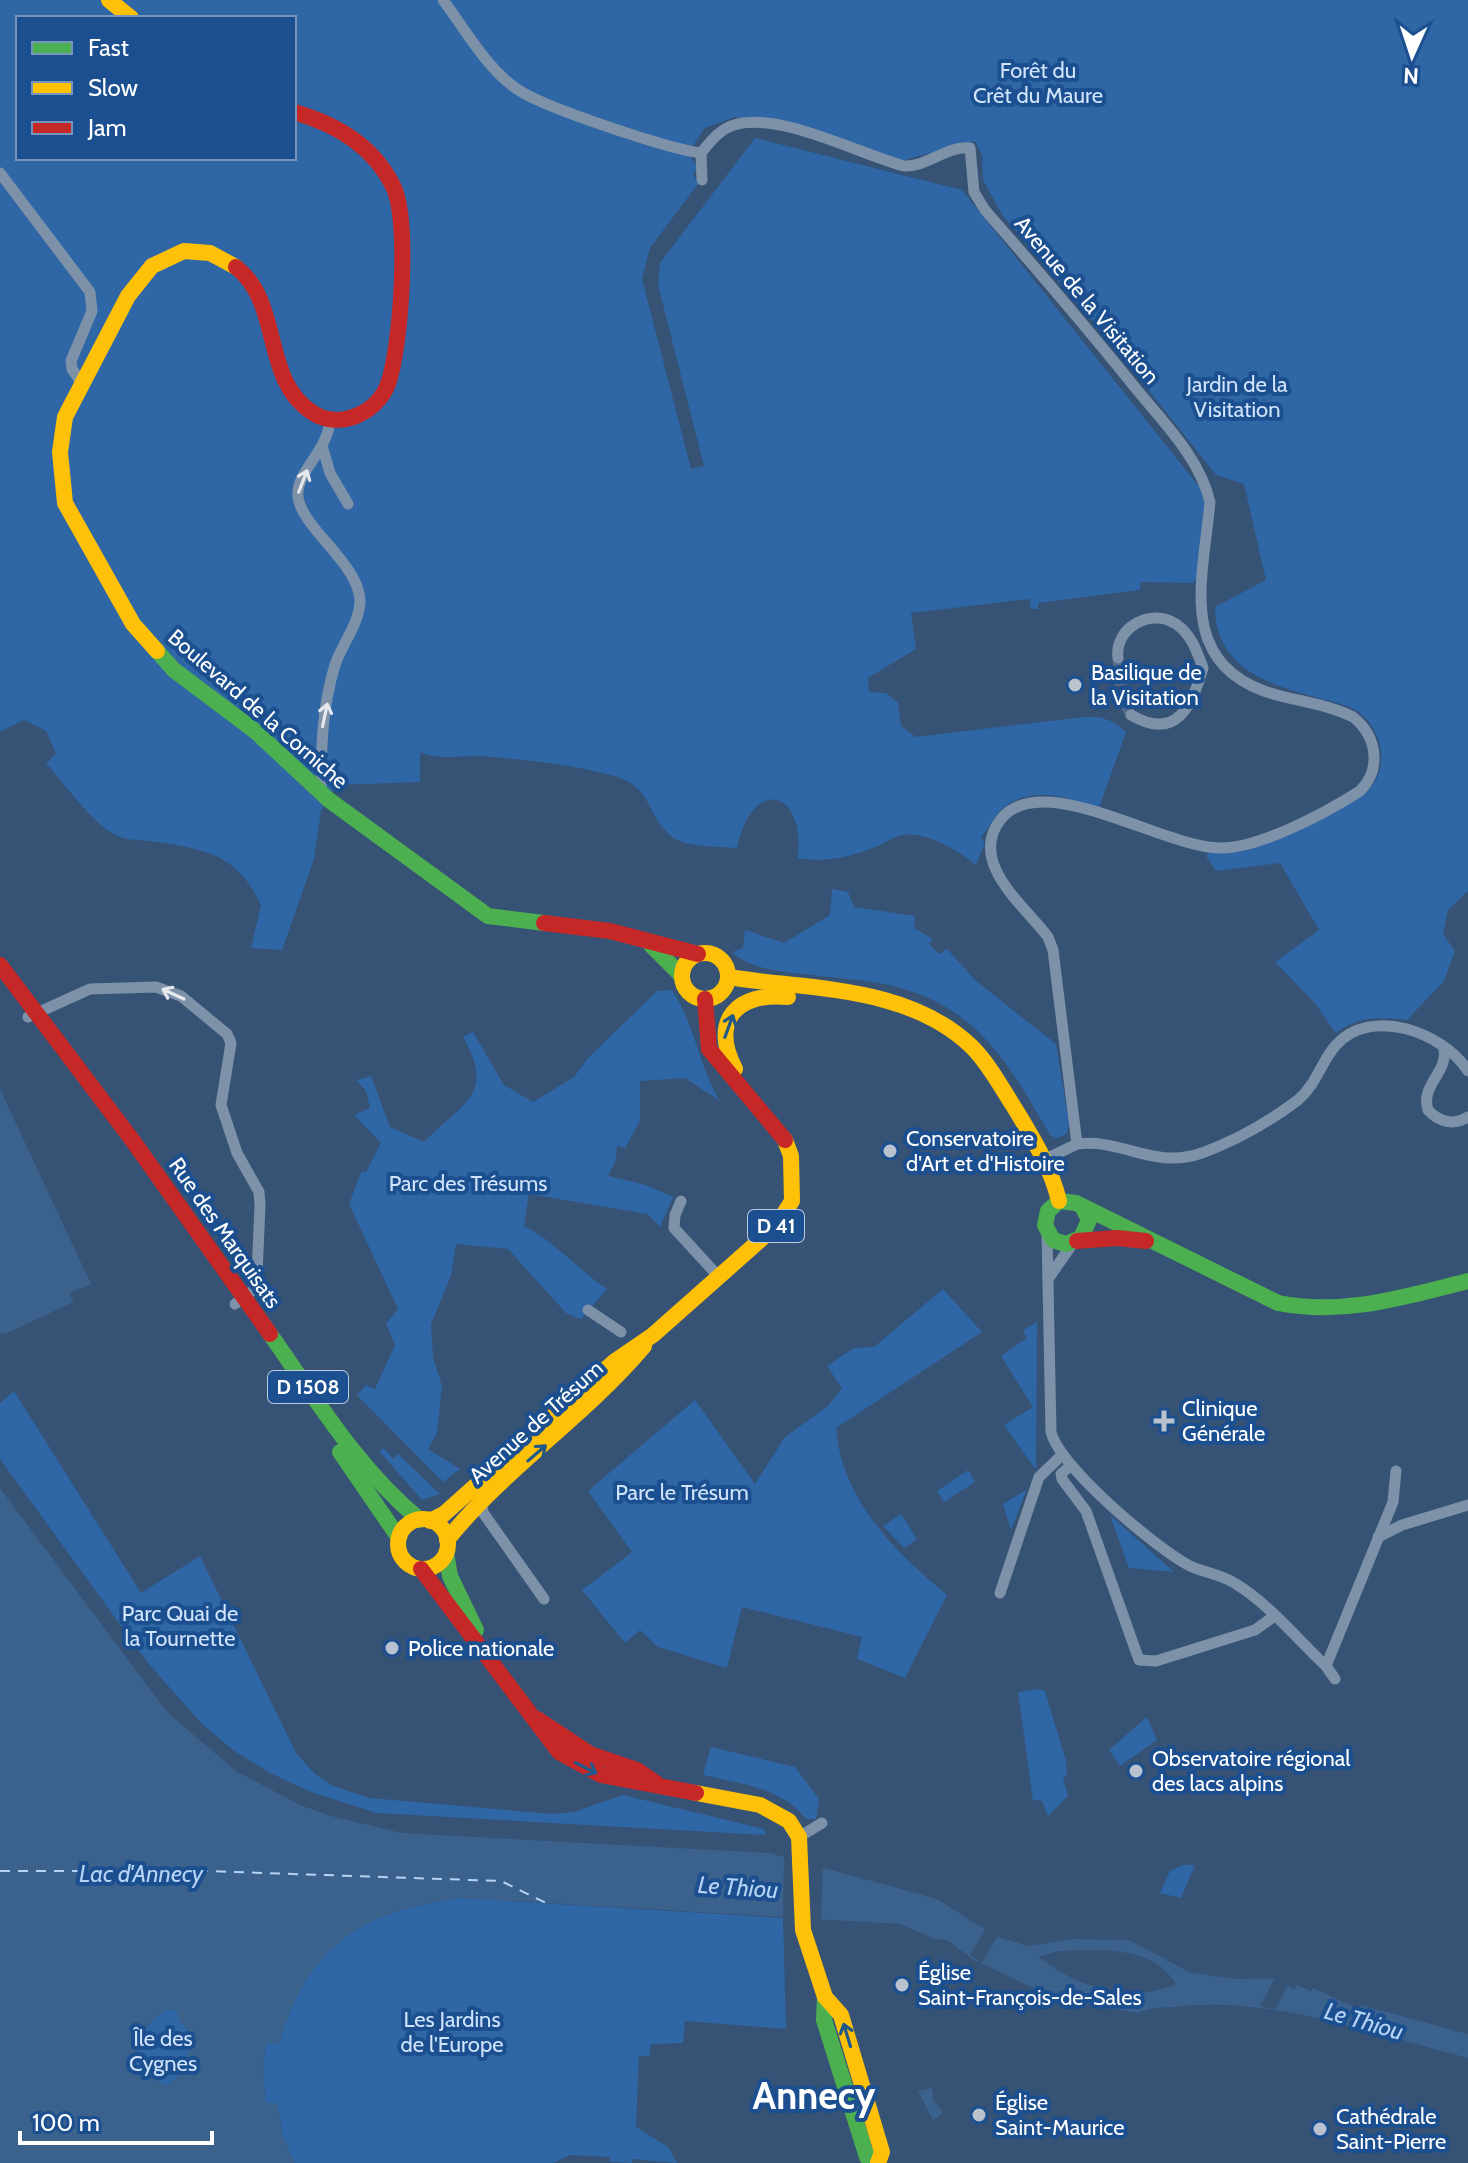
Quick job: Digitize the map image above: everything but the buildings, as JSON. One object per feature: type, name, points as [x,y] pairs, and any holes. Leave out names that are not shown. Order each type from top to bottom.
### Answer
[{"type":"main road","points":[[109,0],[129,16]]},
{"type":"main road","points":[[81,382],[137,282],[170,254],[197,251],[225,260],[245,274],[258,297],[291,393],[309,411],[330,420],[351,418],[368,408],[383,393],[389,381],[394,351],[401,207],[391,181],[376,159],[355,139],[324,120],[296,113]]},
{"type":"main road","name":"Boulevard de la Corniche","points":[[81,382],[61,432],[62,489],[74,523],[117,599],[133,624],[174,670],[246,723],[321,793],[488,916],[610,931],[698,954]]},
{"type":"main road","points":[[647,941],[682,976],[689,992],[705,999],[721,993],[728,977],[723,961],[707,953],[698,954],[687,962],[682,976]]},
{"type":"main road","name":"Rue des Marquisats","points":[[0,965],[240,1301],[355,1454],[393,1498],[425,1520]]},
{"type":"main road","points":[[728,977],[896,1003],[938,1019],[971,1045],[993,1072],[1044,1160],[1059,1201]]},
{"type":"main road","name":"Rue des Marquisats","points":[[0,983],[33,1014]]},
{"type":"main road","points":[[738,1086],[739,1075],[726,1054],[724,1042],[729,1020],[737,1009],[748,999],[760,996],[788,997],[822,990]]},
{"type":"main road","name":"Avenue de Trésum","points":[[425,1520],[444,1514],[615,1361],[653,1335],[776,1226],[792,1201],[794,1181],[791,1156],[782,1132],[723,1070],[709,1049],[705,999]]},
{"type":"main road","points":[[1162,1244],[1133,1238],[1059,1242],[1047,1233],[1048,1211],[1059,1201],[1068,1200],[1162,1244],[1278,1303],[1296,1309],[1347,1308],[1468,1281]]},
{"type":"main road","points":[[1075,1242],[1088,1226],[1083,1208]]},
{"type":"main road","name":"Rue des Marquisats","points":[[240,1301],[399,1538]]},
{"type":"main road","name":"Avenue de Trésum","points":[[447,1546],[478,1504],[601,1397],[653,1335]]},
{"type":"main road","points":[[447,1546],[437,1565],[421,1569],[409,1565],[401,1557],[399,1538],[406,1526],[425,1520],[441,1528],[447,1546],[450,1576],[487,1653]]},
{"type":"main road","points":[[421,1569],[534,1717],[590,1754],[637,1770],[658,1784],[770,1808],[789,1821],[799,1837],[803,1861],[802,1919],[825,1997],[841,2015],[882,2152],[876,2163]]},
{"type":"street","points":[[443,0],[495,68],[517,89],[630,132],[701,153],[702,180]]},
{"type":"street","name":"Avenue de la Visitation","points":[[701,153],[727,128],[745,123],[785,128],[904,166],[918,165],[944,151],[967,147],[972,155],[974,192],[985,210],[1052,285],[1159,418],[1186,452],[1206,485],[1210,502],[1200,614],[1210,648],[1238,678],[1250,685],[1353,717],[1365,729],[1374,752],[1373,774],[1360,791],[1242,846],[1213,848],[1172,840],[1059,801],[1026,803],[1003,817],[994,830],[990,851],[994,868],[1048,937],[1053,950],[1077,1144]]},
{"type":"street","name":"Boulevard de la Corniche","points":[[0,173],[90,292],[92,311],[71,361],[72,369],[81,382]]},
{"type":"street","points":[[321,793],[322,729],[335,664],[360,602],[352,577],[307,516],[298,497],[300,480],[323,449],[330,420]]},
{"type":"street","points":[[323,449],[330,473],[348,504]]},
{"type":"street","points":[[1118,658],[1120,640],[1132,625],[1141,620],[1167,620],[1192,640],[1203,668],[1195,695],[1183,715],[1165,724],[1146,723],[1131,715]]},
{"type":"street","points":[[33,1014],[90,989],[156,987],[181,996],[227,1034],[231,1043],[221,1105],[237,1153],[255,1181],[260,1205],[257,1275],[253,1290],[240,1301]]},
{"type":"street","points":[[1044,1160],[1077,1144],[1107,1145],[1164,1160],[1198,1154],[1259,1124],[1299,1099],[1313,1084],[1332,1049],[1349,1034],[1374,1026],[1416,1031],[1444,1049],[1468,1071]]},
{"type":"street","points":[[1444,1049],[1445,1064],[1427,1091],[1428,1110],[1437,1119],[1448,1122],[1468,1117]]},
{"type":"street","points":[[681,1201],[674,1228],[719,1277]]},
{"type":"street","points":[[1047,1233],[1051,1432],[1061,1456],[1156,1544],[1192,1567],[1217,1573],[1238,1585],[1326,1666],[1335,1679]]},
{"type":"street","points":[[1048,1279],[1075,1242]]},
{"type":"street","points":[[588,1310],[621,1332]]},
{"type":"street","points":[[1000,1593],[1039,1477],[1061,1456]]},
{"type":"street","points":[[1070,1466],[1061,1474],[1062,1479],[1086,1511],[1139,1660],[1156,1661],[1255,1630],[1273,1617]]},
{"type":"street","points":[[1326,1666],[1395,1495],[1396,1471]]},
{"type":"street","points":[[491,1472],[478,1504],[544,1599]]},
{"type":"street","points":[[1378,1537],[1402,1525],[1468,1505]]},
{"type":"street","points":[[799,1837],[822,1823]]},
{"type":"green space","points":[[0,0],[1468,0],[1468,891],[1448,910],[1443,934],[1455,951],[1444,981],[1407,1020],[1370,1019],[1353,1023],[1336,1033],[1314,1002],[1275,962],[1319,930],[1280,863],[1216,871],[1206,856],[1209,851],[1262,842],[1364,793],[1371,787],[1379,771],[1380,744],[1372,727],[1357,711],[1263,679],[1234,659],[1224,645],[1217,628],[1215,607],[1266,580],[1244,484],[1216,475],[1112,344],[1003,216],[983,180],[982,155],[975,141],[901,161],[735,117],[705,128],[688,153],[698,168],[693,173],[698,184],[650,248],[642,279],[691,469],[704,466],[658,285],[660,263],[755,138],[962,190],[1201,489],[1205,505],[1200,575],[1193,583],[1141,582],[1140,590],[1038,603],[1038,609],[1031,609],[1029,599],[911,613],[916,649],[868,678],[869,692],[886,693],[898,703],[901,726],[916,737],[1084,717],[1112,722],[1126,732],[1099,808],[1048,795],[1035,795],[1011,803],[1000,811],[981,837],[985,842],[976,865],[941,843],[911,835],[898,836],[848,856],[808,859],[798,858],[794,816],[786,805],[776,800],[765,801],[754,810],[744,825],[737,848],[693,845],[671,836],[636,787],[614,776],[548,763],[480,756],[441,757],[420,752],[420,782],[337,785],[321,810],[314,859],[282,950],[251,948],[261,905],[242,875],[231,865],[206,852],[120,837],[101,825],[46,763],[56,754],[46,731],[24,720],[0,732]]},
{"type":"green space","points":[[832,889],[848,892],[854,907],[915,916],[914,928],[933,939],[929,944],[939,954],[947,949],[976,981],[1056,1044],[1069,1123],[1067,1134],[1056,1138],[1050,1135],[1008,1066],[992,1046],[954,1012],[931,999],[882,984],[770,970],[732,952],[743,948],[745,930],[784,943],[830,915]]},
{"type":"green space","name":"Parc des Trésums","points":[[672,990],[720,1101],[685,1078],[640,1081],[640,1121],[625,1148],[617,1146],[616,1160],[608,1176],[646,1185],[673,1197],[660,1227],[648,1214],[529,1194],[524,1226],[607,1289],[581,1319],[566,1313],[508,1249],[456,1244],[451,1276],[431,1324],[433,1357],[442,1386],[437,1433],[428,1449],[460,1469],[443,1482],[357,1395],[366,1385],[375,1389],[395,1345],[386,1324],[398,1309],[349,1204],[361,1172],[366,1172],[381,1143],[354,1115],[370,1108],[366,1091],[356,1080],[371,1076],[390,1127],[424,1142],[461,1108],[475,1086],[473,1057],[463,1037],[473,1032],[504,1085],[533,1102],[574,1077],[589,1057],[657,991]]},
{"type":"green space","name":"Parc le Trésum","points":[[943,1289],[982,1332],[836,1428],[840,1454],[860,1501],[891,1542],[947,1595],[905,1678],[857,1659],[862,1637],[742,1607],[727,1668],[658,1647],[640,1630],[625,1643],[582,1590],[632,1552],[588,1491],[695,1400],[755,1484],[785,1437],[828,1406],[842,1388],[827,1366],[854,1348],[874,1347]]},
{"type":"green space","points":[[1037,1322],[1036,1470],[1004,1425],[1033,1407],[1001,1356],[1027,1338],[1023,1330]]},
{"type":"green space","name":"Parc Quai de la Tournette","points":[[14,1391],[141,1593],[200,1556],[296,1753],[315,1774],[333,1786],[370,1798],[552,1814],[574,1812],[623,1795],[764,1829],[766,1835],[377,1813],[311,1792],[270,1773],[233,1750],[202,1724],[148,1663],[0,1459],[0,1403]]},
{"type":"green space","points":[[384,1448],[393,1459],[398,1454],[440,1494],[422,1500],[379,1451]]},
{"type":"green space","points":[[968,1470],[975,1482],[944,1502],[937,1491]]},
{"type":"green space","points":[[1027,1489],[1011,1530],[1003,1504]]},
{"type":"green space","points":[[901,1514],[917,1539],[904,1548],[883,1526]]},
{"type":"green space","points":[[1110,1515],[1174,1572],[1129,1568]]},
{"type":"green space","points":[[1045,1691],[1066,1761],[1067,1775],[1063,1778],[1068,1796],[1048,1816],[1042,1801],[1033,1800],[1018,1692]]},
{"type":"green space","points":[[1147,1717],[1157,1740],[1120,1766],[1109,1750]]},
{"type":"green space","points":[[711,1747],[795,1767],[819,1799],[816,1819],[806,1819],[796,1808],[772,1793],[703,1775]]},
{"type":"green space","points":[[1183,1865],[1195,1865],[1181,1898],[1160,1893],[1170,1871]]},
{"type":"green space","name":"Les Jardins de l'Europe","points":[[461,1898],[783,1918],[786,2029],[685,2021],[683,2043],[651,2044],[649,2056],[639,2056],[636,2127],[668,2147],[677,2163],[633,2159],[632,2163],[610,2162],[610,2157],[570,2155],[553,2163],[295,2163],[283,2137],[277,2103],[265,2103],[263,2060],[267,2042],[279,2044],[305,1982],[323,1958],[343,1939],[395,1912]]},
{"type":"green space","name":"Île des Cygnes","points":[[167,2009],[177,2011],[188,2032],[190,2049],[182,2071],[166,2086],[134,2068],[136,2050],[143,2034],[153,2020]]},
{"type":"water","points":[[0,1089],[91,1284],[69,1293],[74,1302],[5,1334],[0,1334]]},
{"type":"water","name":"Lac d'Annecy","points":[[0,1488],[168,1713],[236,1771],[300,1805],[331,1816],[402,1833],[770,1853],[937,1899],[997,1937],[1029,1946],[1072,1939],[1129,1940],[1191,1973],[1238,1979],[1275,1978],[1294,1989],[1297,1985],[1311,1991],[1313,1988],[1359,2009],[1361,2005],[1468,2034],[1468,2058],[1359,2028],[1285,2012],[1210,2005],[1155,2008],[1138,2013],[1056,1999],[974,1960],[947,1940],[936,1939],[899,1924],[461,1898],[395,1912],[343,1939],[323,1958],[305,1982],[279,2045],[267,2042],[263,2060],[265,2103],[277,2103],[283,2137],[295,2163],[0,2163]],"holes":[[[1106,1950],[1146,1958],[1162,1968],[1176,1984],[1141,1992],[1104,1989],[1069,1977],[1039,1957],[1059,1951]],[[167,2009],[177,2011],[179,2021],[190,2033],[183,2071],[166,2086],[134,2068],[136,2050],[143,2034],[153,2020]]]},
{"type":"water","points":[[932,2088],[933,2099],[943,2113],[933,2120],[918,2091]]},
{"type":"water","points":[[815,2089],[822,2092],[825,2099],[822,2106],[815,2109],[808,2106],[805,2099],[808,2092]]},
{"type":"pier","points":[[784,1857],[823,1865],[821,1921],[783,1918]]},
{"type":"pier","points":[[985,1930],[997,1937],[981,1963],[970,1955]]},
{"type":"pier","points":[[1275,1978],[1288,1986],[1275,2009],[1260,2006]]},
{"type":"ferry route","points":[[0,1871],[205,1871],[501,1881],[546,1903]]},
{"type":"tunnel","points":[[1118,658],[1121,697],[1131,715]]},
{"type":"traffic: fast","points":[[157,651],[174,670],[255,731],[329,800],[488,916],[544,923]]},
{"type":"traffic: fast","points":[[651,945],[682,976]]},
{"type":"traffic: fast","points":[[1083,1208],[1089,1220],[1081,1238],[1066,1244],[1053,1240],[1045,1225],[1048,1211],[1059,1201],[1076,1203],[1278,1303],[1350,1306],[1468,1281]]},
{"type":"traffic: fast","points":[[270,1334],[357,1456],[420,1520]]},
{"type":"traffic: fast","points":[[340,1452],[399,1538]]},
{"type":"traffic: fast","points":[[446,1553],[450,1576],[476,1630]]},
{"type":"traffic: fast","points":[[825,1997],[824,2020],[867,2157],[875,2163]]},
{"type":"traffic: slow","points":[[109,0],[129,16]]},
{"type":"traffic: slow","points":[[157,651],[133,624],[65,503],[60,452],[65,417],[128,296],[152,266],[184,251],[210,253],[236,267]]},
{"type":"traffic: slow","points":[[705,953],[721,960],[728,976],[721,992],[705,999],[689,992],[682,976],[689,960],[705,953]]},
{"type":"traffic: slow","points":[[728,977],[888,1001],[947,1027],[972,1047],[994,1076],[1040,1152],[1059,1201]]},
{"type":"traffic: slow","points":[[735,1069],[726,1036],[727,1023],[733,1013],[755,999],[788,997]]},
{"type":"traffic: slow","points":[[430,1521],[444,1514],[615,1361],[653,1335],[776,1226],[792,1201],[791,1156],[785,1140]]},
{"type":"traffic: slow","points":[[447,1540],[494,1489],[596,1396],[644,1346]]},
{"type":"traffic: slow","points":[[423,1519],[440,1527],[448,1544],[440,1561],[423,1569],[406,1561],[398,1544],[406,1527],[423,1519]]},
{"type":"traffic: slow","points":[[696,1793],[760,1805],[789,1821],[799,1837],[803,1930],[825,1997],[841,2015],[882,2152],[878,2163]]},
{"type":"traffic: jam","points":[[236,267],[251,283],[261,301],[278,362],[297,399],[313,413],[335,420],[356,416],[375,403],[388,384],[397,343],[402,284],[398,203],[385,172],[364,148],[339,130],[296,113]]},
{"type":"traffic: jam","points":[[544,923],[610,931],[698,954]]},
{"type":"traffic: jam","points":[[0,965],[133,1141],[270,1334]]},
{"type":"traffic: jam","points":[[705,999],[709,1049],[785,1140]]},
{"type":"traffic: jam","points":[[1077,1241],[1117,1238],[1146,1241]]},
{"type":"traffic: jam","points":[[421,1569],[559,1752],[601,1775],[696,1793]]},
{"type":"traffic: jam","points":[[537,1719],[590,1754],[637,1770],[656,1783]]},
{"type":"place","name":"Basilique de la Visitation","points":[[1075,685]]},
{"type":"place","name":"Conservatoire d'Art et d'Histoire","points":[[890,1151]]},
{"type":"place","name":"Clinique Générale","points":[[1164,1421]]},
{"type":"place","name":"Police nationale","points":[[392,1648]]},
{"type":"place","name":"Observatoire régional des lacs alpins","points":[[1136,1771]]},
{"type":"place","name":"Église Saint-François-de-Sales","points":[[902,1985]]},
{"type":"place","name":"Église Saint-Maurice","points":[[979,2115]]},
{"type":"place","name":"Cathédrale Saint-Pierre","points":[[1320,2129]]},
{"type":"district","name":"Annecy","points":[[814,2095]]},
{"type":"park label","name":"Forêt du Crêt du Maure","points":[[1038,82]]},
{"type":"park label","name":"Jardin de la Visitation","points":[[1237,396]]},
{"type":"water label","name":"Le Thiou","points":[[738,1887]]},
{"type":"water label","name":"Le Thiou","points":[[1364,2021]]}]
